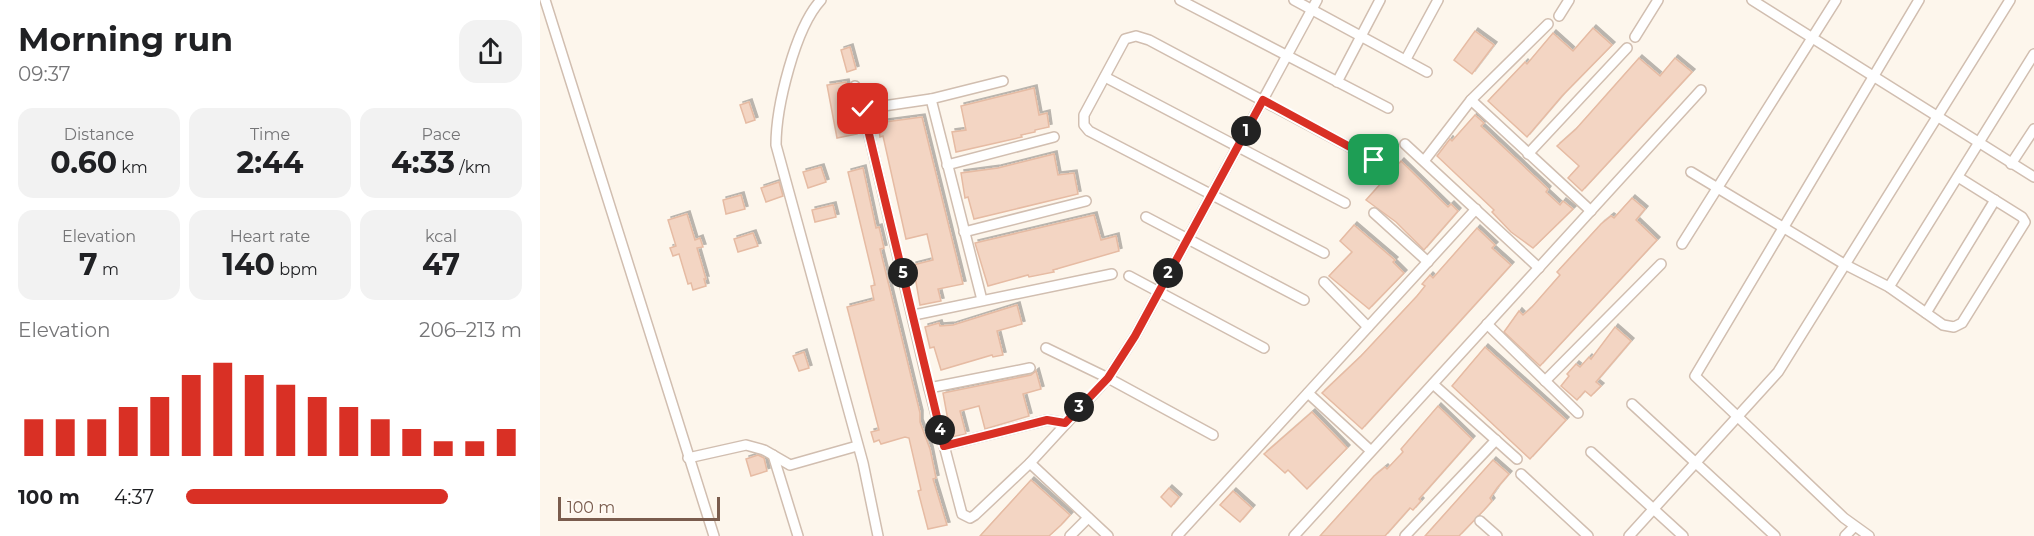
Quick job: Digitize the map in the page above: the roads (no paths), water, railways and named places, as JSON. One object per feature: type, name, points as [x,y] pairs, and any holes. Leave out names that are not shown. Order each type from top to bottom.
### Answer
[{"type":"street","points":[[545,0],[714,536]]},
{"type":"street","points":[[821,0],[810,12],[798,41],[776,127],[776,146],[857,446],[878,536]]},
{"type":"street","points":[[1180,0],[1388,108]]},
{"type":"street","points":[[1293,0],[1427,72]]},
{"type":"street","points":[[855,86],[863,109],[914,315],[929,388],[962,514],[970,518],[1030,463],[1108,378],[1135,336],[1317,0]]},
{"type":"street","points":[[1337,82],[1380,0]]},
{"type":"street","points":[[1406,59],[1438,0]]},
{"type":"street","points":[[1559,16],[1569,0]]},
{"type":"street","points":[[1635,37],[1658,0]]},
{"type":"street","points":[[1752,0],[2034,177]]},
{"type":"street","points":[[1682,244],[1836,0]]},
{"type":"street","points":[[1869,536],[1854,527],[1695,376],[1782,226],[1919,0]]},
{"type":"street","points":[[1629,536],[1778,372],[2010,0]]},
{"type":"street","points":[[1424,161],[1471,100],[1548,24]]},
{"type":"street","points":[[1324,253],[1086,128],[1084,115],[1125,39],[1136,36],[1149,40],[1374,160]]},
{"type":"street","points":[[1528,154],[1627,48]]},
{"type":"street","points":[[1889,287],[2034,54]]},
{"type":"street","points":[[1105,77],[1345,203]]},
{"type":"street","points":[[863,109],[931,99],[1002,81]]},
{"type":"street","points":[[1294,536],[1701,90]]},
{"type":"street","points":[[931,99],[982,300]]},
{"type":"street","points":[[1471,100],[1591,211]]},
{"type":"street","points":[[2011,164],[2034,129]]},
{"type":"street","points":[[947,165],[1054,136]]},
{"type":"street","points":[[1405,144],[1539,268]]},
{"type":"street","points":[[1691,172],[1844,264],[1889,287],[1943,325],[1954,327],[1962,323],[2024,227],[2022,217],[1958,177]]},
{"type":"street","points":[[1926,313],[1995,200]]},
{"type":"street","points":[[964,232],[1086,201]]},
{"type":"street","points":[[1178,536],[1476,209]]},
{"type":"street","points":[[1374,213],[1428,262]]},
{"type":"street","points":[[1146,217],[1304,300]]},
{"type":"street","points":[[1545,381],[1661,264]]},
{"type":"street","points":[[914,315],[1112,274]]},
{"type":"street","points":[[1129,276],[1264,348]]},
{"type":"street","points":[[1324,282],[1368,327]]},
{"type":"street","points":[[1487,324],[1578,413]]},
{"type":"street","points":[[1046,348],[1108,378],[1213,435]]},
{"type":"street","points":[[929,388],[1030,368]]},
{"type":"street","points":[[1433,384],[1517,459]]},
{"type":"street","points":[[1308,393],[1371,451]]},
{"type":"street","points":[[1632,404],[1775,536]]},
{"type":"street","points":[[944,446],[1047,420],[1065,423]]},
{"type":"street","points":[[1405,536],[1496,440]]},
{"type":"street","points":[[688,458],[746,445],[764,450],[790,465],[857,446]]},
{"type":"street","points":[[1591,452],[1683,536]]},
{"type":"street","points":[[773,455],[798,536]]},
{"type":"street","points":[[1030,463],[1108,536]]},
{"type":"street","points":[[1521,474],[1588,536]]},
{"type":"street","points":[[1070,536],[1088,518]]},
{"type":"street","points":[[1480,521],[1497,536]]},
{"type":"street","points":[[1845,536],[1854,527]]}]
